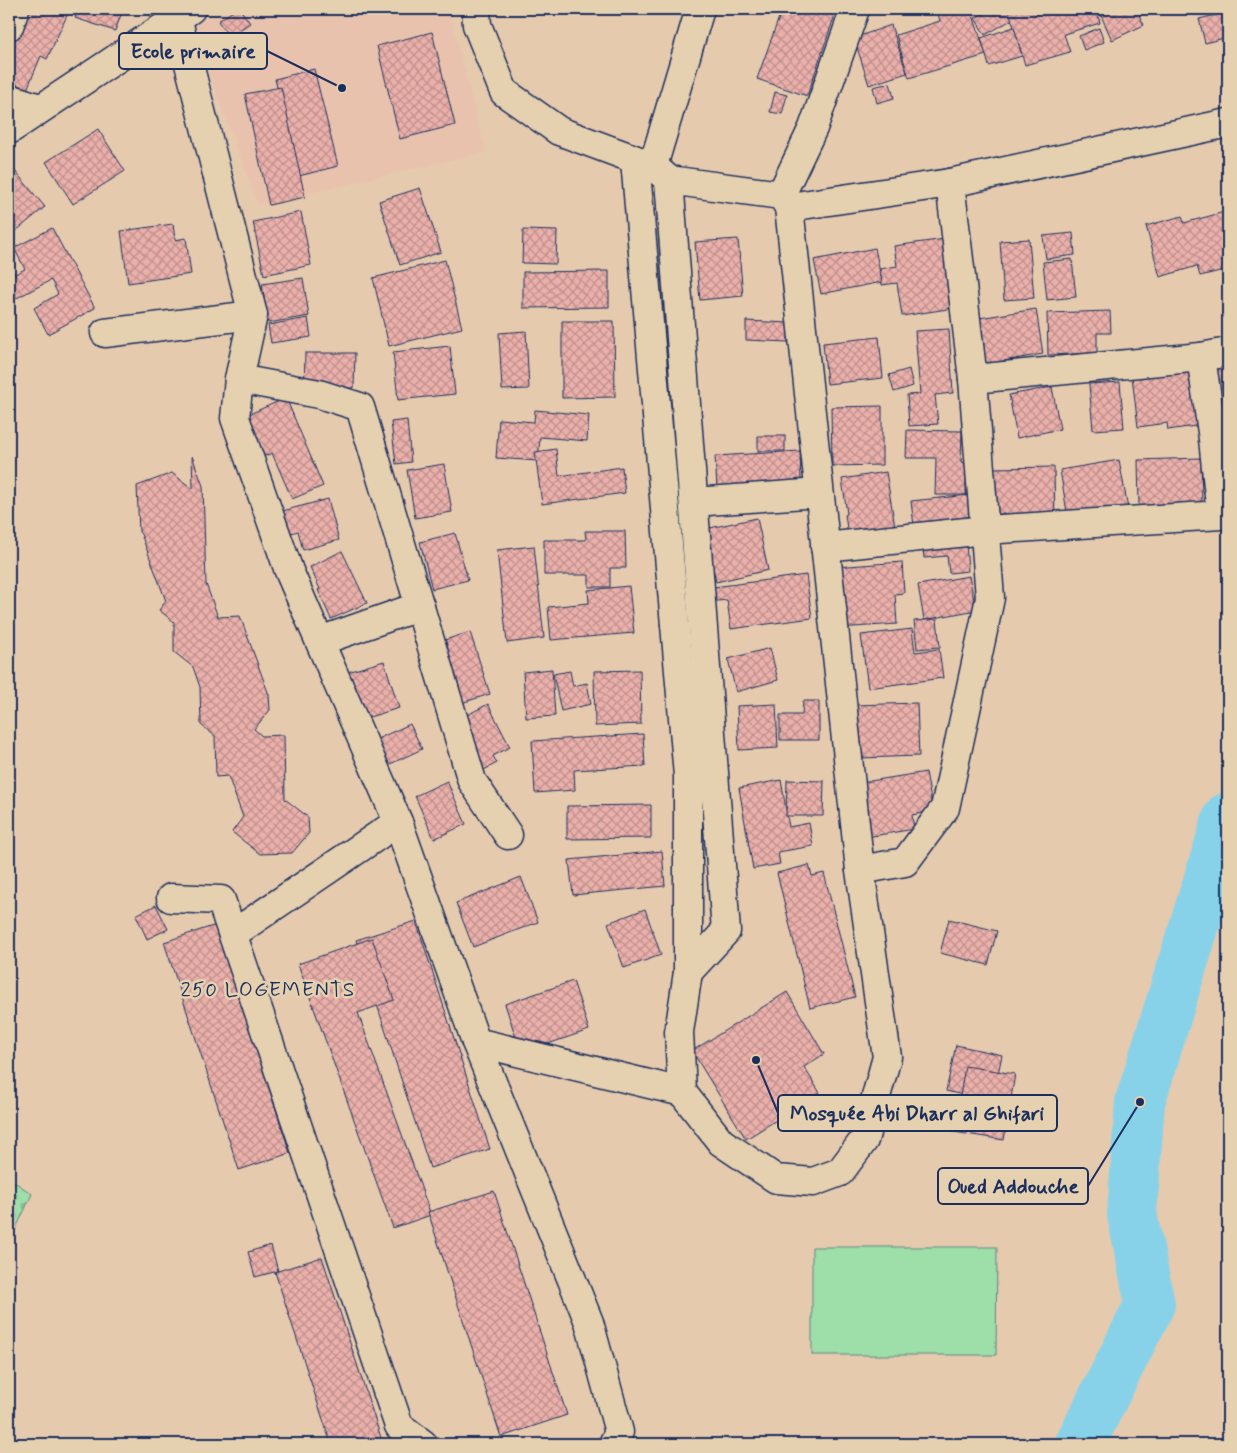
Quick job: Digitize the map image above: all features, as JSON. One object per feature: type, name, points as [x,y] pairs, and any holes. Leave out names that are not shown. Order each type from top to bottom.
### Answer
[{"type":"street","points":[[9,26],[15,9]]},
{"type":"street","points":[[476,9],[477,25],[504,92],[559,131],[652,169],[785,201],[950,183],[1228,123]]},
{"type":"street","points":[[700,9],[652,169],[688,776],[688,972],[680,1032],[682,1092],[721,1142],[776,1179],[813,1182],[840,1172],[864,1140],[886,1057],[860,870],[785,201],[856,9]]},
{"type":"street","points":[[9,130],[184,13],[253,315],[239,379],[235,418],[289,571],[398,822],[476,1042],[589,1322],[619,1432],[613,1444]]},
{"type":"street","points":[[9,98],[40,108]]},
{"type":"street","points":[[652,169],[694,502],[726,931],[688,972]]},
{"type":"street","points":[[860,870],[905,862],[945,808],[990,598],[973,379],[950,183]]},
{"type":"street","points":[[105,334],[253,315]]},
{"type":"street","points":[[973,379],[1201,357],[1228,352]]},
{"type":"street","points":[[825,547],[985,530],[1221,515],[1213,439],[1201,357]]},
{"type":"street","points":[[239,379],[319,394],[360,407],[472,782],[508,835]]},
{"type":"street","points":[[694,502],[819,493]]},
{"type":"street","points":[[320,641],[420,606]]},
{"type":"street","points":[[688,776],[714,773]]},
{"type":"street","points":[[233,934],[398,822]]},
{"type":"street","points":[[171,898],[222,900],[402,1435],[423,1444]]},
{"type":"street","points":[[476,1042],[682,1092]]},
{"type":"shaded area","points":[[228,9],[449,9],[486,152],[258,205],[191,25]]},
{"type":"green space","points":[[9,1178],[32,1194],[9,1243]]},
{"type":"green space","points":[[812,1247],[997,1247],[996,1355],[812,1355]]},
{"type":"building","points":[[22,9],[70,9],[47,59],[41,56],[23,99],[9,94],[9,58],[13,47],[9,45],[9,36]]},
{"type":"building","points":[[78,9],[123,9],[115,31],[75,18]]},
{"type":"building","points":[[236,9],[240,9],[250,23],[229,37],[218,21]]},
{"type":"building","points":[[273,9],[285,9],[275,13]]},
{"type":"building","points":[[782,9],[837,9],[807,96],[757,79]]},
{"type":"building","points":[[971,9],[986,55],[909,78],[896,35],[940,21],[937,10]]},
{"type":"building","points":[[992,9],[1010,9],[1015,18],[985,35],[975,18]]},
{"type":"building","points":[[1017,9],[1096,9],[1100,23],[1064,34],[1070,52],[1025,65],[1009,11]]},
{"type":"building","points":[[1098,9],[1153,9],[1139,15],[1144,25],[1112,40]]},
{"type":"building","points":[[1223,13],[1228,37],[1205,43],[1199,19]]},
{"type":"building","points":[[891,25],[907,73],[869,85],[854,38]]},
{"type":"building","points":[[1014,27],[1022,56],[989,66],[981,38]]},
{"type":"building","points":[[1099,28],[1104,42],[1084,50],[1079,36]]},
{"type":"building","points":[[432,32],[455,125],[400,139],[377,46]]},
{"type":"building","points":[[314,69],[338,166],[299,176],[275,79]]},
{"type":"building","points":[[890,83],[894,98],[877,103],[873,87]]},
{"type":"building","points":[[281,87],[305,197],[269,205],[245,94]]},
{"type":"building","points":[[775,92],[787,95],[782,114],[770,112]]},
{"type":"building","points":[[98,129],[125,171],[73,204],[46,162]]},
{"type":"building","points":[[15,171],[45,207],[16,231],[9,222],[9,176]]},
{"type":"building","points":[[420,188],[441,252],[400,265],[379,201]]},
{"type":"building","points":[[1228,211],[1228,269],[1200,276],[1197,266],[1160,277],[1146,226],[1182,216],[1184,223]]},
{"type":"building","points":[[301,212],[311,265],[264,275],[253,222]]},
{"type":"building","points":[[173,224],[175,240],[186,238],[191,274],[128,283],[121,231]]},
{"type":"building","points":[[52,228],[95,308],[48,334],[34,308],[58,294],[51,280],[11,301],[9,297],[9,263],[15,274],[25,269],[14,248]]},
{"type":"building","points":[[523,230],[557,231],[556,264],[522,263]]},
{"type":"building","points":[[1073,233],[1075,255],[1046,259],[1043,236]]},
{"type":"building","points":[[738,239],[743,296],[700,300],[695,242]]},
{"type":"building","points":[[945,239],[954,308],[902,316],[897,283],[882,285],[880,269],[897,266],[894,246]]},
{"type":"building","points":[[1029,239],[1034,298],[1004,300],[1000,241]]},
{"type":"building","points":[[875,248],[882,282],[821,294],[814,260]]},
{"type":"building","points":[[1072,259],[1076,297],[1047,300],[1043,262]]},
{"type":"building","points":[[445,260],[462,328],[389,346],[373,278]]},
{"type":"building","points":[[609,271],[609,307],[523,308],[523,272]]},
{"type":"building","points":[[303,278],[309,316],[268,323],[262,284]]},
{"type":"building","points":[[1228,284],[1228,306],[1223,286]]},
{"type":"building","points":[[1036,309],[1043,354],[980,365],[973,319]]},
{"type":"building","points":[[1110,311],[1111,333],[1097,333],[1097,353],[1048,355],[1047,313]]},
{"type":"building","points":[[308,318],[311,337],[271,343],[268,325]]},
{"type":"building","points":[[562,321],[614,321],[615,397],[562,398]]},
{"type":"building","points":[[746,321],[789,323],[788,342],[746,340]]},
{"type":"building","points":[[949,329],[953,393],[935,395],[938,424],[909,426],[907,395],[920,394],[915,331]]},
{"type":"building","points":[[526,331],[529,389],[502,390],[499,333]]},
{"type":"building","points":[[879,337],[883,378],[827,384],[823,343]]},
{"type":"building","points":[[450,346],[455,394],[398,400],[393,352]]},
{"type":"building","points":[[305,353],[355,353],[354,388],[304,388]]},
{"type":"building","points":[[1228,364],[1228,451],[1219,453],[1201,370]]},
{"type":"building","points":[[1194,368],[1202,425],[1168,430],[1167,423],[1138,427],[1132,376]]},
{"type":"building","points":[[909,369],[913,386],[894,392],[889,375]]},
{"type":"building","points":[[1120,382],[1124,428],[1093,430],[1089,384]]},
{"type":"building","points":[[1052,387],[1060,429],[1017,438],[1009,395]]},
{"type":"building","points":[[286,398],[323,486],[292,499],[272,453],[263,457],[245,416]]},
{"type":"building","points":[[882,406],[882,465],[832,466],[831,407]]},
{"type":"building","points":[[535,410],[589,415],[587,441],[540,437],[538,461],[496,458],[499,419],[534,422]]},
{"type":"building","points":[[407,420],[411,462],[396,464],[391,422]]},
{"type":"building","points":[[907,430],[962,431],[961,462],[966,463],[966,495],[935,495],[936,458],[906,458]]},
{"type":"building","points":[[758,436],[785,436],[785,451],[758,451]]},
{"type":"building","points":[[556,449],[559,476],[622,467],[625,493],[542,504],[535,452]]},
{"type":"building","points":[[800,451],[801,483],[717,488],[715,456]]},
{"type":"building","points":[[192,456],[203,486],[206,584],[218,617],[240,616],[269,695],[270,710],[254,729],[262,736],[284,735],[285,799],[308,817],[309,833],[292,853],[260,854],[232,832],[243,817],[228,776],[216,777],[215,736],[201,725],[200,687],[193,667],[174,652],[174,622],[159,610],[166,601],[139,532],[137,486],[172,473],[193,489]]},
{"type":"building","points":[[1201,458],[1202,506],[1139,507],[1138,460]]},
{"type":"building","points":[[1119,460],[1128,508],[1068,518],[1060,470]]},
{"type":"building","points":[[444,464],[452,512],[415,518],[407,470]]},
{"type":"building","points":[[1054,467],[1055,523],[1022,514],[990,514],[990,468]]},
{"type":"building","points":[[886,472],[896,533],[849,542],[842,479]]},
{"type":"building","points":[[969,495],[973,527],[915,534],[911,501]]},
{"type":"building","points":[[328,499],[339,540],[303,550],[298,531],[281,536],[275,513]]},
{"type":"building","points":[[757,518],[768,570],[716,582],[705,529]]},
{"type":"building","points":[[585,531],[625,531],[626,568],[610,568],[610,587],[589,587],[589,575],[544,575],[544,540],[586,540]]},
{"type":"building","points":[[455,533],[468,580],[432,589],[420,542]]},
{"type":"building","points":[[966,543],[968,571],[949,573],[947,556],[924,558],[923,547]]},
{"type":"building","points":[[534,546],[544,638],[507,643],[497,550]]},
{"type":"building","points":[[342,551],[367,603],[331,619],[310,567]]},
{"type":"building","points":[[902,562],[904,593],[895,594],[897,624],[839,628],[835,567]]},
{"type":"building","points":[[806,575],[812,618],[731,629],[727,600],[708,602],[706,588]]},
{"type":"building","points":[[969,576],[976,610],[924,620],[918,585]]},
{"type":"building","points":[[629,586],[634,633],[551,640],[548,607],[589,603],[588,590]]},
{"type":"building","points":[[937,619],[940,647],[917,649],[914,621]]},
{"type":"building","points":[[912,629],[915,652],[939,649],[943,678],[868,688],[861,635]]},
{"type":"building","points":[[470,632],[490,694],[455,705],[435,643]]},
{"type":"building","points":[[770,648],[778,680],[736,692],[728,659]]},
{"type":"building","points":[[384,661],[399,708],[363,719],[348,672]]},
{"type":"building","points":[[552,669],[555,716],[526,718],[523,672]]},
{"type":"building","points":[[640,670],[641,724],[595,726],[594,671]]},
{"type":"building","points":[[570,671],[573,686],[587,683],[591,704],[561,711],[553,674]]},
{"type":"building","points":[[803,701],[819,701],[819,740],[780,740],[780,715],[802,715]]},
{"type":"building","points":[[917,703],[919,756],[861,758],[860,732],[856,732],[855,705]]},
{"type":"building","points":[[488,704],[510,747],[493,756],[497,763],[480,772],[454,722]]},
{"type":"building","points":[[776,704],[778,748],[739,750],[737,706]]},
{"type":"building","points":[[410,724],[422,749],[386,766],[375,740]]},
{"type":"building","points":[[643,734],[645,766],[574,770],[575,790],[535,793],[532,741]]},
{"type":"building","points":[[926,772],[933,811],[912,815],[914,829],[867,837],[858,783]]},
{"type":"building","points":[[781,780],[789,827],[809,823],[813,846],[778,852],[780,864],[753,869],[739,788]]},
{"type":"building","points":[[787,780],[824,781],[823,816],[786,816]]},
{"type":"building","points":[[447,781],[466,824],[434,839],[415,796]]},
{"type":"building","points":[[651,805],[651,838],[567,839],[567,806]]},
{"type":"building","points":[[662,851],[665,886],[573,895],[569,860]]},
{"type":"building","points":[[809,865],[812,876],[824,873],[855,997],[810,1008],[777,873]]},
{"type":"building","points":[[521,877],[538,922],[473,947],[456,903]]},
{"type":"building","points":[[156,905],[168,929],[147,939],[136,915]]},
{"type":"building","points":[[645,909],[661,955],[624,968],[608,923]]},
{"type":"building","points":[[949,919],[997,931],[988,965],[940,953]]},
{"type":"building","points":[[416,921],[490,1149],[430,1168],[356,940]]},
{"type":"building","points":[[216,925],[290,1153],[239,1170],[164,942]]},
{"type":"building","points":[[372,938],[394,1000],[358,1013],[431,1215],[393,1228],[298,964]]},
{"type":"building","points":[[573,981],[589,1030],[521,1053],[505,1004]]},
{"type":"building","points":[[787,992],[824,1054],[804,1067],[820,1093],[746,1139],[692,1051]]},
{"type":"building","points":[[956,1045],[1002,1055],[992,1102],[946,1091]]},
{"type":"building","points":[[965,1066],[1015,1074],[1004,1140],[954,1132]]},
{"type":"building","points":[[494,1191],[567,1415],[501,1437],[428,1212]]},
{"type":"building","points":[[271,1245],[278,1271],[255,1277],[248,1252]]},
{"type":"building","points":[[322,1257],[383,1444],[331,1444],[275,1272]]},
{"type":"waterway","points":[[1080,1444],[1150,1304],[1132,1214],[1140,1102],[1228,817]]},
{"type":"place","name":"Ecole primaire","points":[[342,88]]},
{"type":"place","name":"Mosquée Abi Dharr al Ghifari","points":[[756,1060]]},
{"type":"place","name":"Oued Addouche","points":[[1140,1102]]},
{"type":"district","name":"250 LOGEMENTS","points":[[268,989]]}]
